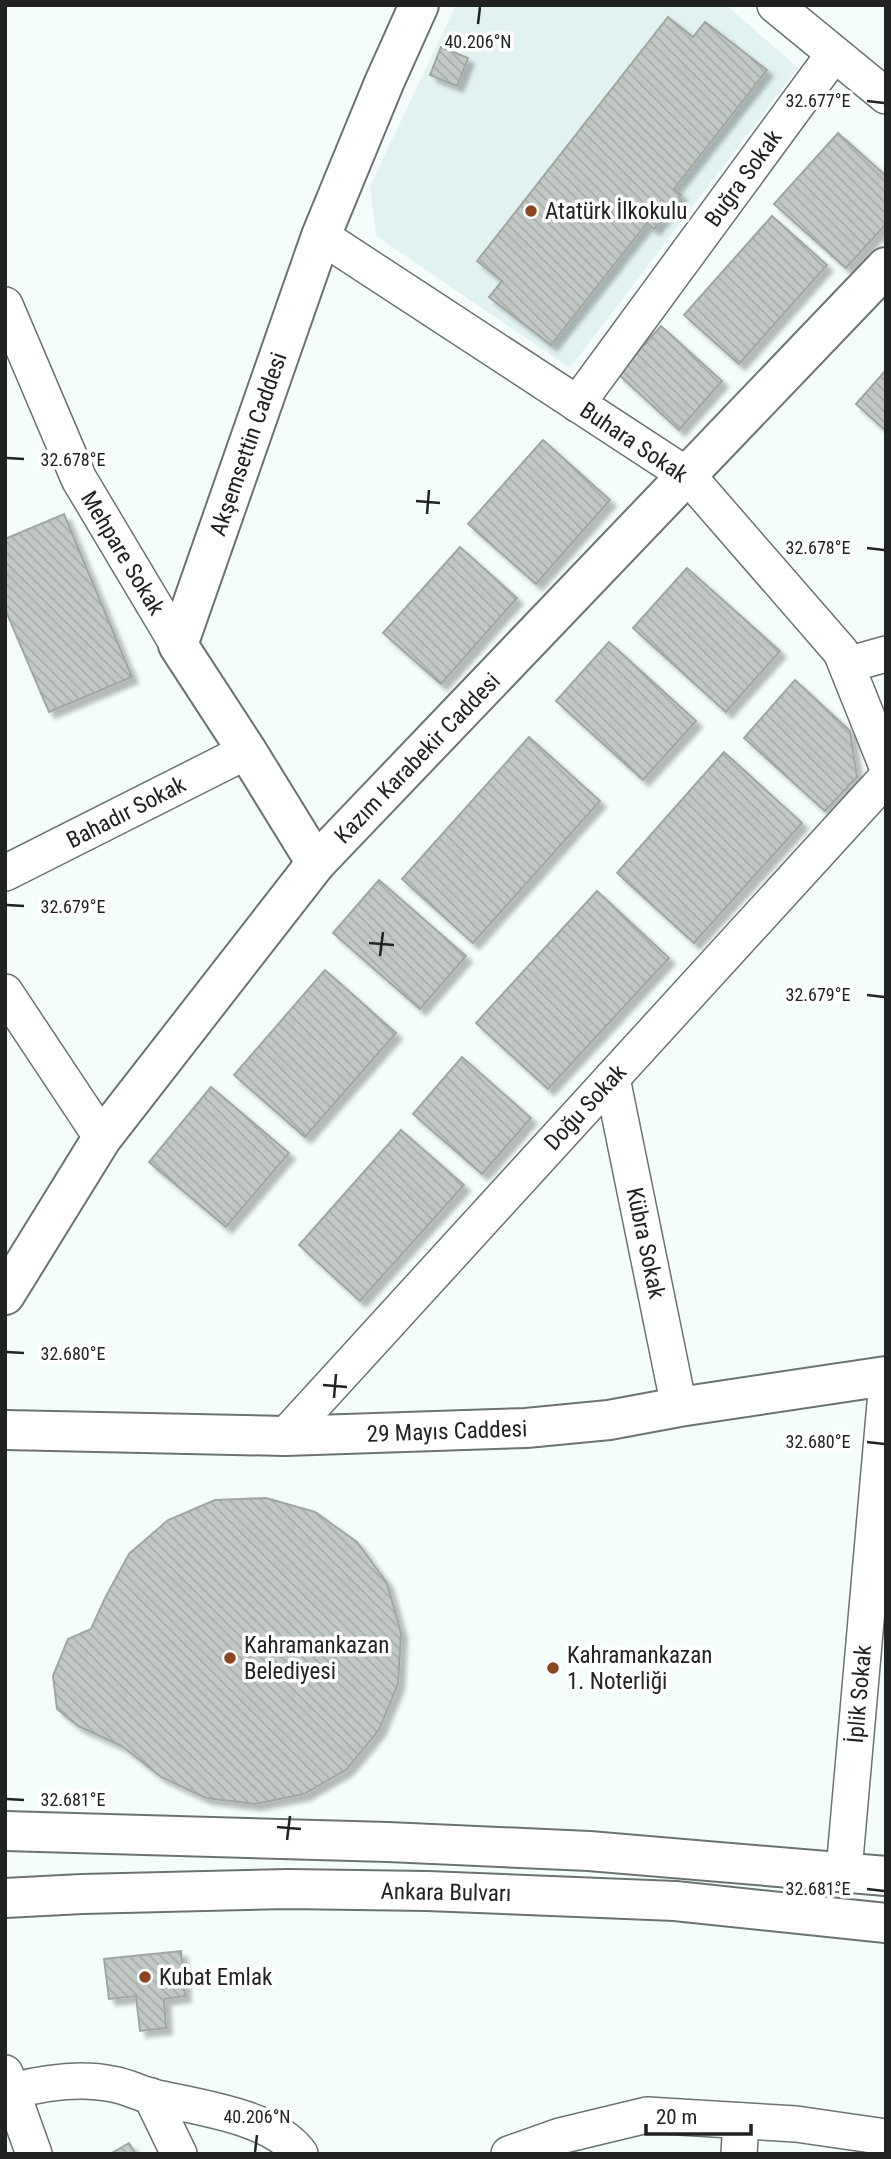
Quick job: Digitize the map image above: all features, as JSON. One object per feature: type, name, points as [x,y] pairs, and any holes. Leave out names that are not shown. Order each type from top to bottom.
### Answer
[{"type":"street","name":"Akşemsettin Caddesi","points":[[177,645],[321,236],[419,5]]},
{"type":"street","points":[[775,5],[886,96]]},
{"type":"street","name":"Buğra Sokak","points":[[577,404],[834,54]]},
{"type":"street","name":"Buhara Sokak","points":[[321,236],[688,476],[841,652],[886,764]]},
{"type":"street","name":"Kazım Karabekir Caddesi","points":[[5,1295],[102,1138],[316,863],[886,267]]},
{"type":"street","name":"Mehpare Sokak","points":[[5,305],[79,479],[177,645]]},
{"type":"street","points":[[177,645],[316,863]]},
{"type":"street","points":[[847,665],[886,654]]},
{"type":"street","name":"Bahadır Sokak","points":[[5,873],[247,751]]},
{"type":"street","name":"Doğu Sokak","points":[[285,1436],[886,778]]},
{"type":"street","points":[[5,992],[102,1138]]},
{"type":"street","name":"Kübra Sokak","points":[[612,1078],[679,1407]]},
{"type":"street","name":"29 Mayıs Caddesi","points":[[5,1430],[285,1436],[526,1429],[608,1420],[886,1376]]},
{"type":"street","name":"İplik Sokak","points":[[844,1871],[886,1392]]},
{"type":"street","name":"Ankara Bulvarı","points":[[5,1831],[589,1851],[886,1876]]},
{"type":"street","name":"Ankara Bulvarı","points":[[5,1898],[288,1889],[427,1891],[675,1901],[886,1923]]},
{"type":"street","points":[[34,2154],[8,2082],[111,2084],[237,2115],[291,2141],[300,2154]]},
{"type":"street","points":[[151,2096],[179,2154]]},
{"type":"street","points":[[509,2154],[559,2136],[647,2115],[740,2137],[796,2124],[886,2137]]},
{"type":"shaded area","name":"Atatürk İlkokulu","points":[[456,5],[726,5],[798,68],[570,368],[376,236],[370,186]]},
{"type":"building","points":[[668,17],[693,37],[705,22],[767,70],[674,189],[681,195],[654,229],[647,223],[551,345],[489,297],[502,281],[477,261]]},
{"type":"building","points":[[441,47],[468,58],[457,86],[430,75]]},
{"type":"building","points":[[838,133],[886,176],[886,224],[846,268],[774,204]]},
{"type":"building","points":[[772,216],[827,265],[739,364],[684,315]]},
{"type":"building","points":[[661,326],[722,381],[679,430],[618,374]]},
{"type":"building","points":[[886,370],[886,431],[856,404]]},
{"type":"building","points":[[543,440],[610,500],[536,584],[468,524]]},
{"type":"building","points":[[64,514],[132,677],[49,712],[5,609],[5,539]]},
{"type":"building","points":[[460,547],[517,598],[441,684],[383,633]]},
{"type":"building","points":[[687,568],[780,651],[726,712],[633,628]]},
{"type":"building","points":[[609,642],[696,721],[643,780],[556,701]]},
{"type":"building","points":[[795,680],[850,731],[857,777],[825,811],[744,738]]},
{"type":"building","points":[[529,737],[600,801],[473,943],[402,879]]},
{"type":"building","points":[[724,752],[802,823],[694,943],[617,873]]},
{"type":"building","points":[[379,880],[466,956],[420,1009],[333,933]]},
{"type":"building","points":[[597,891],[669,958],[548,1089],[476,1023]]},
{"type":"building","points":[[325,970],[396,1033],[305,1137],[234,1075]]},
{"type":"building","points":[[462,1057],[531,1118],[482,1174],[413,1114]]},
{"type":"building","points":[[211,1087],[289,1153],[226,1227],[149,1162]]},
{"type":"building","points":[[401,1130],[464,1185],[360,1301],[299,1245]]},
{"type":"building","name":"Kahramankazan Belediyesi","points":[[266,1498],[315,1512],[357,1542],[387,1583],[401,1633],[398,1684],[379,1730],[347,1769],[304,1794],[255,1804],[206,1798],[161,1777],[122,1746],[78,1726],[57,1709],[53,1676],[68,1639],[91,1629],[129,1554],[168,1520],[215,1500]]},
{"type":"building","name":"Kubat Emlak","points":[[181,1951],[185,1996],[164,1999],[166,2028],[140,2031],[136,1996],[109,1999],[104,1959]]},
{"type":"building","points":[[129,2143],[136,2154],[110,2154]]},
{"type":"place","name":"Atatürk İlkokulu","points":[[531,211]]},
{"type":"place","name":"Kahramankazan Belediyesi","points":[[230,1658]]},
{"type":"place","name":"Kahramankazan 1. Noterliği","points":[[553,1668]]},
{"type":"place","name":"Kubat Emlak","points":[[145,1977]]}]
